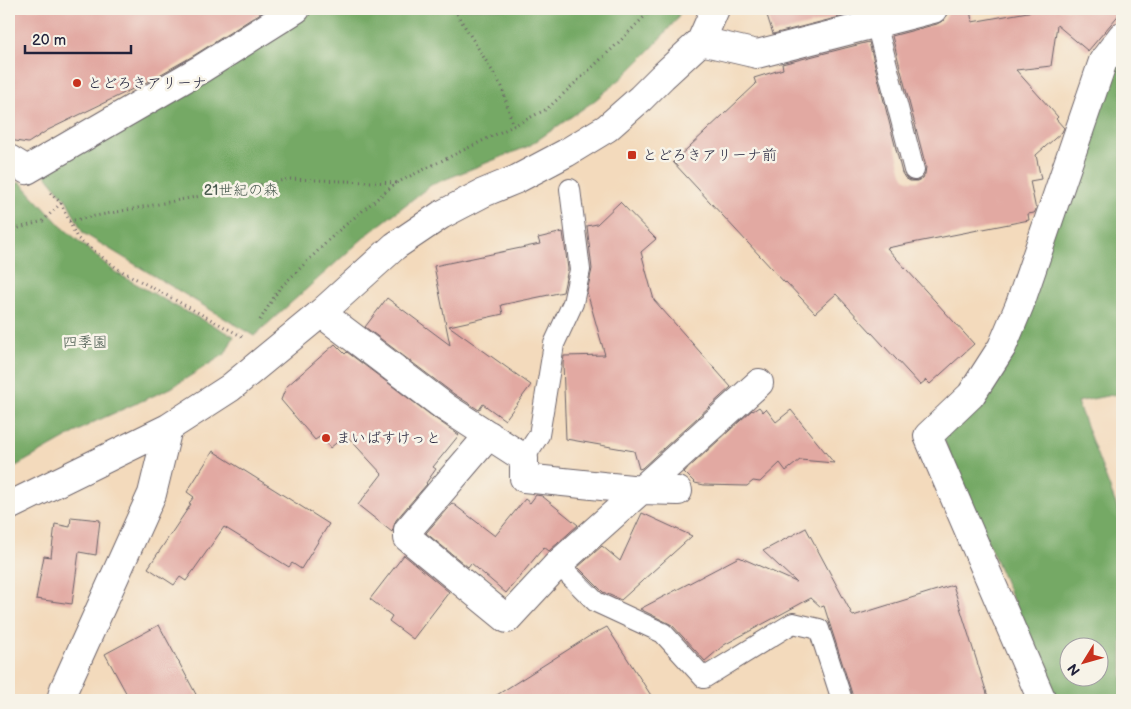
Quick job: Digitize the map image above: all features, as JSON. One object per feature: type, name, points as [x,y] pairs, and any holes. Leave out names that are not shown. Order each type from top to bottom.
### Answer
[{"type":"street","points":[[18,165],[200,69],[296,9]]},
{"type":"street","points":[[9,506],[168,428],[230,388],[321,313],[395,246],[441,215],[483,193],[517,179],[566,153],[607,128],[701,41],[715,9]]},
{"type":"street","points":[[701,41],[756,54],[933,9]]},
{"type":"street","points":[[1042,700],[928,436],[971,395],[1002,347],[1020,304],[1103,61],[1122,36]]},
{"type":"street","points":[[321,313],[446,406],[524,458],[524,478],[641,490],[678,491]]},
{"type":"street","points":[[489,435],[408,530],[408,538],[508,619],[558,564],[759,382]]},
{"type":"street","points":[[61,700],[64,689],[152,494],[168,428]]},
{"type":"lane","points":[[876,23],[914,170]]},
{"type":"lane","points":[[524,458],[539,435],[554,344],[573,303],[580,270],[570,189]]},
{"type":"lane","points":[[558,564],[596,602],[663,633],[704,678],[793,623],[819,629],[842,700]]},
{"type":"path","points":[[454,9],[502,86],[514,126]]},
{"type":"path","points":[[247,340],[279,288],[337,232],[396,184],[547,109],[652,9]]},
{"type":"path","points":[[18,165],[60,203],[77,238],[118,270],[247,340],[267,358]]},
{"type":"path","points":[[69,221],[290,179],[396,184]]},
{"type":"path","points":[[9,231],[43,221],[60,203]]},
{"type":"green space","name":"21世紀の森","points":[[309,9],[682,9],[676,20],[652,48],[623,77],[594,101],[529,146],[431,185],[368,234],[254,336],[83,233],[67,201],[44,173]]},
{"type":"green space","points":[[1122,54],[1122,393],[1077,402],[1122,520],[1122,700],[1056,700],[942,436],[986,393],[1113,66]]},
{"type":"green space","name":"四季園","points":[[20,182],[61,226],[115,272],[234,336],[225,354],[171,388],[94,422],[9,470],[9,188]]},
{"type":"building","name":"とどろきアリーナ","points":[[9,9],[267,9],[193,56],[147,82],[48,130],[28,143],[9,140]]},
{"type":"building","points":[[765,9],[871,9],[773,34]]},
{"type":"building","points":[[948,9],[970,9],[972,22],[1039,10],[1037,9],[1122,9],[1122,11],[1088,51],[1057,25],[1051,66],[1016,70],[1058,117],[1056,119],[1064,128],[1036,155],[1041,179],[1030,181],[1036,210],[1034,213],[1028,214],[1029,220],[887,248],[974,344],[930,384],[926,380],[920,385],[836,294],[815,313],[673,162],[756,84],[754,78],[783,69],[782,64],[869,42],[902,173],[910,181],[917,181],[923,178],[926,167],[892,36],[937,24],[944,20],[948,14]]},
{"type":"building","points":[[620,202],[656,239],[641,252],[654,300],[731,387],[639,469],[634,451],[566,439],[564,356],[605,355],[587,292],[592,269],[587,226],[597,224]]},
{"type":"building","points":[[563,232],[568,269],[563,292],[501,305],[503,314],[449,326],[531,385],[505,420],[483,404],[479,410],[454,394],[365,327],[387,298],[450,345],[434,266],[540,244],[538,238]]},
{"type":"building","points":[[335,344],[345,354],[347,352],[459,435],[433,467],[436,469],[427,484],[396,520],[392,532],[358,505],[382,474],[346,435],[330,448],[321,436],[315,440],[281,400],[286,387]]},
{"type":"building","points":[[759,407],[763,412],[766,409],[776,422],[791,410],[834,463],[800,460],[786,471],[780,463],[760,482],[753,481],[747,486],[695,483],[684,472],[752,410]]},
{"type":"building","points":[[213,451],[329,524],[301,569],[292,563],[289,567],[224,527],[186,581],[180,577],[174,585],[148,568],[191,504],[189,503],[194,497],[187,492]]},
{"type":"building","points":[[536,495],[542,496],[578,525],[549,551],[544,547],[506,593],[471,563],[468,567],[426,533],[452,503],[495,536],[525,499],[530,503]]},
{"type":"building","points":[[642,513],[692,536],[621,600],[603,592],[578,567],[602,546],[620,561]]},
{"type":"building","points":[[71,517],[100,520],[96,555],[79,552],[72,604],[36,599],[44,556],[51,557],[55,524],[70,527]]},
{"type":"building","points":[[806,528],[853,616],[953,585],[989,700],[854,700],[824,606],[821,607],[811,598],[724,645],[705,661],[672,625],[640,609],[739,557],[796,582],[763,551]]},
{"type":"building","points":[[404,555],[449,592],[413,639],[389,621],[392,616],[370,599]]},
{"type":"building","points":[[159,625],[199,700],[130,700],[105,654]]},
{"type":"building","points":[[607,627],[654,700],[489,700],[588,637]]},
{"type":"place","name":"とどろきアリーナ","points":[[77,83]]},
{"type":"place","name":"とどろきアリーナ前","points":[[632,155]]},
{"type":"place","name":"まいばすけっと","points":[[326,438]]}]
